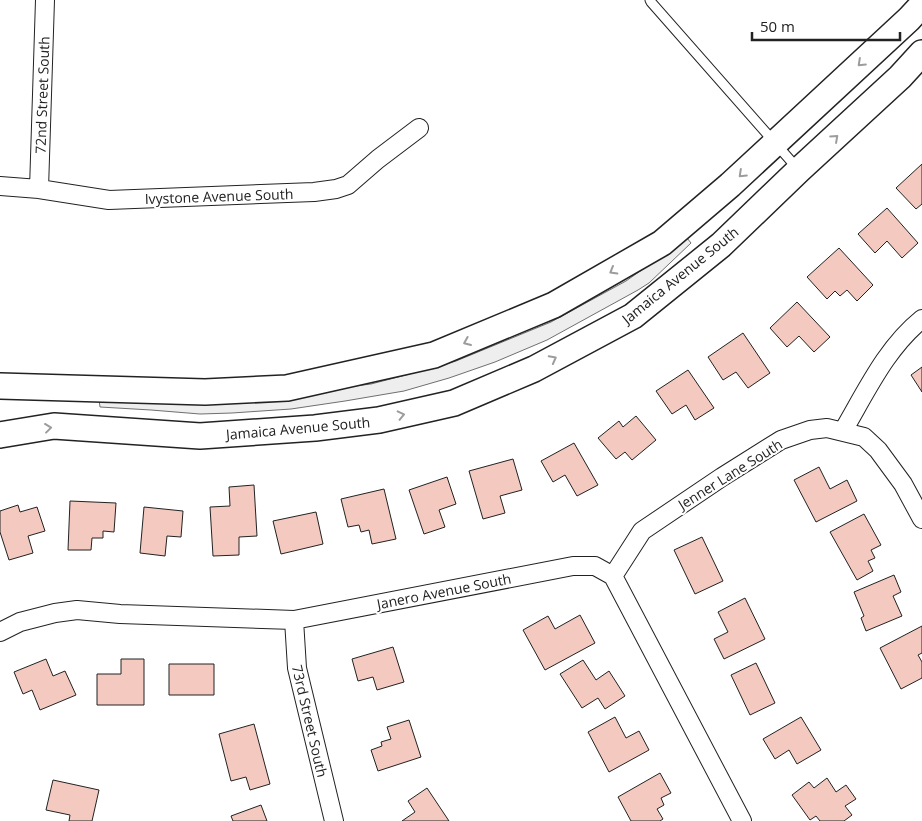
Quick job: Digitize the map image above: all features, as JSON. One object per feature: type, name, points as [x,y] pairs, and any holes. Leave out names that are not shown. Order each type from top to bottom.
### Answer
[{"type":"street","name":"72nd Street South","points":[[39,189],[45,0]]},
{"type":"street","points":[[0,386],[205,392],[287,388],[434,355],[554,305],[662,243],[775,144],[922,5]]},
{"type":"street","name":"Jamaica Avenue South","points":[[0,435],[54,426],[200,436],[315,428],[379,420],[454,403],[534,369],[633,316],[721,246],[799,170],[889,88],[922,53]]},
{"type":"street","name":"Ivystone Avenue South","points":[[0,186],[39,189],[109,200],[314,192],[336,189],[348,185],[419,128]]},
{"type":"street","points":[[843,432],[884,361],[922,319]]},
{"type":"street","name":"Jenner Lane South","points":[[613,576],[642,531],[781,440],[810,430],[827,428],[864,437],[878,450],[903,484],[922,519]]},
{"type":"street","name":"Janero Avenue South","points":[[0,632],[20,622],[55,613],[77,610],[120,614],[294,620],[573,566],[595,566],[613,576]]},
{"type":"street","points":[[613,576],[742,821]]},
{"type":"street","name":"73rd Street South","points":[[294,620],[297,668],[334,821]]},
{"type":"lane","points":[[650,0],[799,170]]},
{"type":"shaded area","points":[[687,238],[691,243],[649,283],[547,340],[495,362],[404,391],[291,409],[232,413],[200,414],[100,407],[99,399],[306,392],[371,384],[425,370],[456,361],[551,322],[626,281]]},
{"type":"building","points":[[922,164],[922,204],[916,209],[896,188]]},
{"type":"building","points":[[887,208],[918,243],[902,258],[887,241],[875,253],[858,234]]},
{"type":"building","points":[[839,248],[873,285],[857,301],[847,290],[840,296],[835,291],[827,299],[807,277]]},
{"type":"building","points":[[797,302],[830,337],[814,352],[799,336],[787,347],[770,328]]},
{"type":"building","points":[[743,333],[770,373],[748,388],[736,372],[723,380],[708,357]]},
{"type":"building","points":[[922,367],[922,392],[911,375]]},
{"type":"building","points":[[688,370],[714,408],[695,420],[686,405],[672,414],[656,391]]},
{"type":"building","points":[[636,416],[656,440],[632,460],[625,452],[616,459],[598,438],[619,421],[623,427]]},
{"type":"building","points":[[574,443],[598,485],[577,496],[565,475],[553,482],[541,461]]},
{"type":"building","points":[[513,459],[522,490],[500,496],[505,513],[483,519],[469,471]]},
{"type":"building","points":[[819,467],[830,489],[847,480],[857,501],[816,522],[794,480]]},
{"type":"building","points":[[447,477],[456,504],[439,510],[445,527],[424,534],[409,490]]},
{"type":"building","points":[[254,485],[257,536],[239,537],[239,555],[213,556],[210,507],[230,506],[229,487]]},
{"type":"building","points":[[384,489],[396,539],[372,544],[369,530],[361,532],[359,525],[348,527],[341,499]]},
{"type":"building","points":[[70,501],[116,503],[114,532],[103,531],[103,538],[92,538],[91,550],[68,550]]},
{"type":"building","points":[[18,505],[20,512],[37,507],[45,531],[28,536],[33,553],[9,560],[0,532],[0,511]]},
{"type":"building","points":[[144,507],[183,511],[181,537],[167,536],[165,556],[140,553]]},
{"type":"building","points":[[316,512],[323,544],[281,554],[273,521]]},
{"type":"building","points":[[864,514],[881,545],[871,550],[875,558],[868,561],[873,571],[857,580],[830,532]]},
{"type":"building","points":[[702,537],[723,581],[695,594],[674,550]]},
{"type":"building","points":[[894,575],[901,592],[893,596],[902,616],[866,631],[861,618],[864,616],[854,592]]},
{"type":"building","points":[[745,598],[765,639],[724,659],[714,639],[728,632],[718,612]]},
{"type":"building","points":[[580,615],[595,643],[545,670],[523,630],[548,616],[555,629]]},
{"type":"building","points":[[922,626],[922,653],[918,655],[922,662],[922,678],[901,689],[880,648]]},
{"type":"building","points":[[393,647],[404,682],[377,690],[373,677],[358,681],[352,659]]},
{"type":"building","points":[[46,659],[53,676],[65,671],[76,695],[40,710],[32,690],[23,694],[14,672]]},
{"type":"building","points":[[121,659],[144,659],[144,705],[97,705],[97,674],[121,674]]},
{"type":"building","points":[[583,660],[596,680],[609,671],[625,696],[605,709],[598,698],[582,708],[560,674]]},
{"type":"building","points":[[756,663],[775,703],[750,715],[731,675]]},
{"type":"building","points":[[169,664],[214,664],[214,695],[169,695]]},
{"type":"building","points":[[615,717],[626,738],[639,731],[649,750],[609,772],[588,732]]},
{"type":"building","points":[[801,717],[821,750],[797,764],[789,750],[775,759],[763,739]]},
{"type":"building","points":[[409,720],[421,757],[378,771],[371,750],[382,746],[381,742],[391,739],[387,727]]},
{"type":"building","points":[[254,724],[270,784],[250,790],[246,777],[231,781],[219,734]]},
{"type":"building","points":[[660,773],[671,793],[661,798],[664,805],[657,809],[663,819],[660,821],[631,821],[618,797]]},
{"type":"building","points":[[827,778],[836,792],[846,785],[856,799],[845,806],[852,815],[844,821],[820,821],[816,816],[810,820],[792,795],[809,782],[814,788]]},
{"type":"building","points":[[53,780],[99,790],[92,821],[69,821],[70,815],[46,810]]},
{"type":"building","points":[[427,788],[449,821],[402,821],[415,812],[408,801]]},
{"type":"building","points":[[261,805],[267,821],[233,821],[231,816]]}]
